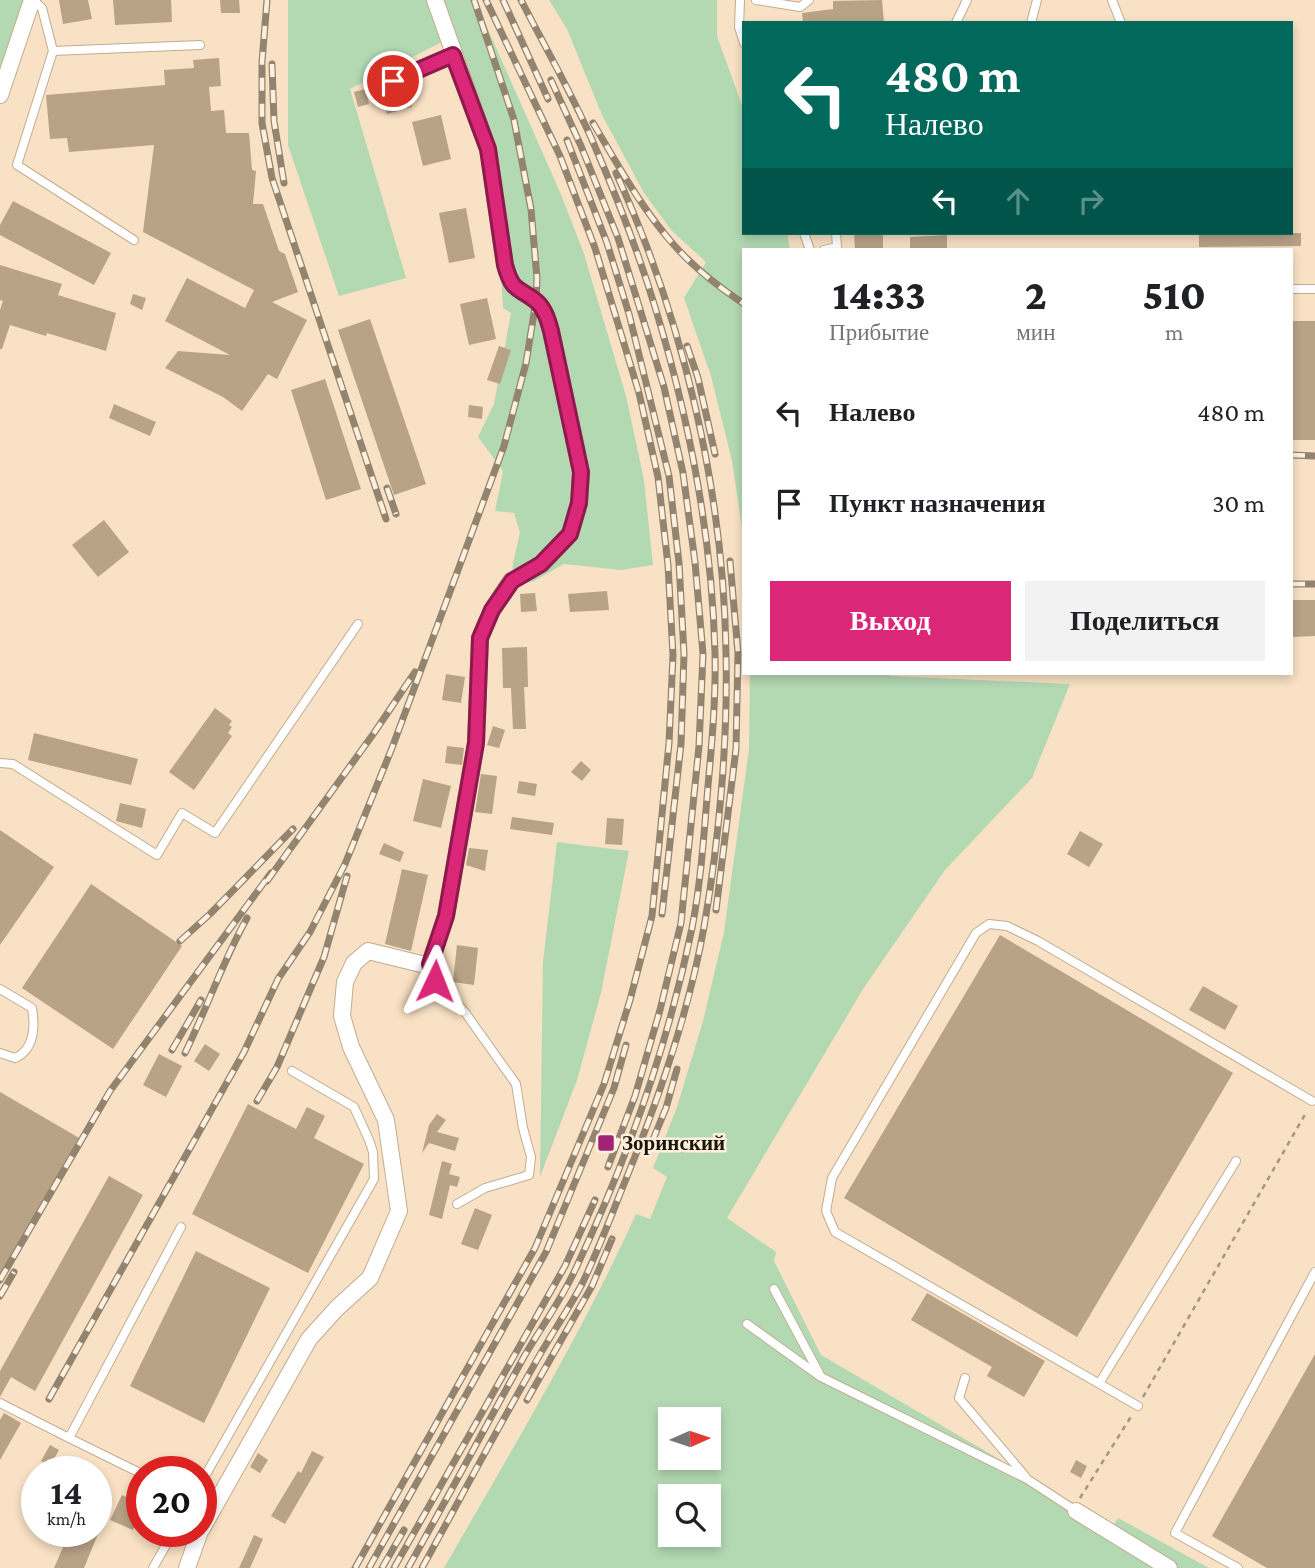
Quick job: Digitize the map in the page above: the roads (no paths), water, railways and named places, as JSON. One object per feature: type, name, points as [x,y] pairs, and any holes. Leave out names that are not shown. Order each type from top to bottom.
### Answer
[{"type":"street","points":[[0,95],[33,0]]},
{"type":"street","points":[[217,1503],[309,1339],[337,1308],[370,1278],[399,1211],[386,1120],[351,1047],[342,1016],[345,982],[354,963],[368,951],[430,964],[446,916],[476,743],[480,638],[492,610],[512,581],[541,564],[570,534],[579,503],[581,472],[549,322],[546,313],[536,302],[522,294],[509,281],[488,149],[435,0]]},
{"type":"street","points":[[1076,1511],[1169,1568]]},
{"type":"street","points":[[187,1568],[195,1547]]},
{"type":"lane","points":[[33,0],[42,8],[54,51],[17,165],[134,240]]},
{"type":"lane","points":[[740,0],[739,27],[742,37]]},
{"type":"lane","points":[[756,0],[800,7],[809,0]]},
{"type":"lane","points":[[957,21],[967,0]]},
{"type":"lane","points":[[1032,21],[1037,0]]},
{"type":"lane","points":[[1112,0],[1120,21]]},
{"type":"lane","points":[[54,51],[201,45]]},
{"type":"lane","points":[[373,90],[453,55]]},
{"type":"lane","points":[[1293,289],[1315,289]]},
{"type":"lane","points":[[0,763],[13,764],[157,855],[182,813],[215,833],[358,624]]},
{"type":"lane","points":[[1138,1406],[835,1232],[826,1211],[832,1178],[976,933],[989,924],[1007,926],[1038,941],[1312,1101]]},
{"type":"lane","points":[[430,964],[435,981],[464,1011],[516,1084],[531,1157],[529,1175],[485,1188],[457,1204]]},
{"type":"lane","points":[[0,989],[32,1008],[35,1023],[34,1034],[21,1055],[15,1058],[0,1053]]},
{"type":"lane","points":[[216,1456],[374,1179],[373,1152],[354,1107],[292,1070]]},
{"type":"lane","points":[[1100,1382],[1236,1161]]},
{"type":"lane","points":[[69,1438],[181,1227]]},
{"type":"lane","points":[[1238,1568],[1175,1533],[1315,1272]]},
{"type":"lane","points":[[774,1289],[821,1377]]},
{"type":"lane","points":[[747,1324],[821,1377],[1027,1479],[1076,1511]]},
{"type":"lane","points":[[965,1378],[959,1398],[1027,1479]]},
{"type":"lane","points":[[0,1403],[126,1466]]},
{"type":"lane","points":[[153,1568],[165,1547]]},
{"type":"railway","points":[[267,0],[262,62],[262,123],[272,178],[386,519]]},
{"type":"railway","points":[[49,1399],[244,1052],[278,979],[310,932],[345,864],[392,748],[504,446],[526,363],[537,278],[531,209],[514,120],[474,0]]},
{"type":"railway","points":[[355,1568],[535,1248],[604,1084],[652,916],[669,743],[673,655],[668,565],[658,477],[639,393],[595,248],[560,156],[486,0]]},
{"type":"railway","points":[[503,0],[548,99]]},
{"type":"railway","points":[[408,1568],[570,1279],[629,1144],[671,1015],[692,928],[702,857],[712,736],[715,653],[709,565],[697,478],[678,391],[648,286],[602,162],[521,0]]},
{"type":"railway","points":[[272,64],[274,121],[284,183]]},
{"type":"railway","points":[[551,80],[618,238],[664,387],[683,473],[695,562],[703,654],[699,746],[681,923],[635,1096],[608,1167]]},
{"type":"railway","points":[[593,123],[662,231],[698,269],[742,303]]},
{"type":"railway","points":[[567,140],[607,243],[629,314],[669,476],[679,563],[684,654],[681,744],[662,914]]},
{"type":"railway","points":[[422,1568],[582,1284],[600,1244],[651,1114],[682,1022],[698,959],[714,860],[724,756],[726,687],[723,593],[717,531],[708,469],[680,347],[640,229],[616,173]]},
{"type":"railway","points":[[687,346],[698,378],[715,454]]},
{"type":"railway","points":[[1293,455],[1315,456]]},
{"type":"railway","points":[[387,488],[396,514]]},
{"type":"railway","points":[[716,910],[736,749],[738,653],[730,561]]},
{"type":"railway","points":[[1293,584],[1315,584]]},
{"type":"railway","points":[[267,881],[415,672]]},
{"type":"railway","points":[[180,941],[293,829]]},
{"type":"railway","points":[[0,1280],[110,1091],[271,873]]},
{"type":"railway","points":[[257,1101],[277,1067],[324,957],[347,876]]},
{"type":"railway","points":[[185,1053],[247,918]]},
{"type":"railway","points":[[172,1050],[201,1000]]},
{"type":"railway","points":[[369,1568],[546,1252],[614,1088],[626,1045]]},
{"type":"railway","points":[[652,1142],[666,1108],[677,1069]]},
{"type":"railway","points":[[394,1568],[565,1266],[595,1200]]},
{"type":"railway","points":[[527,1400],[592,1286],[612,1239]]},
{"type":"railway","points":[[0,1296],[14,1272]]},
{"type":"railway","points":[[382,1568],[404,1530]]},
{"type":"place","name":"Зоринский","points":[[606,1143]]}]
